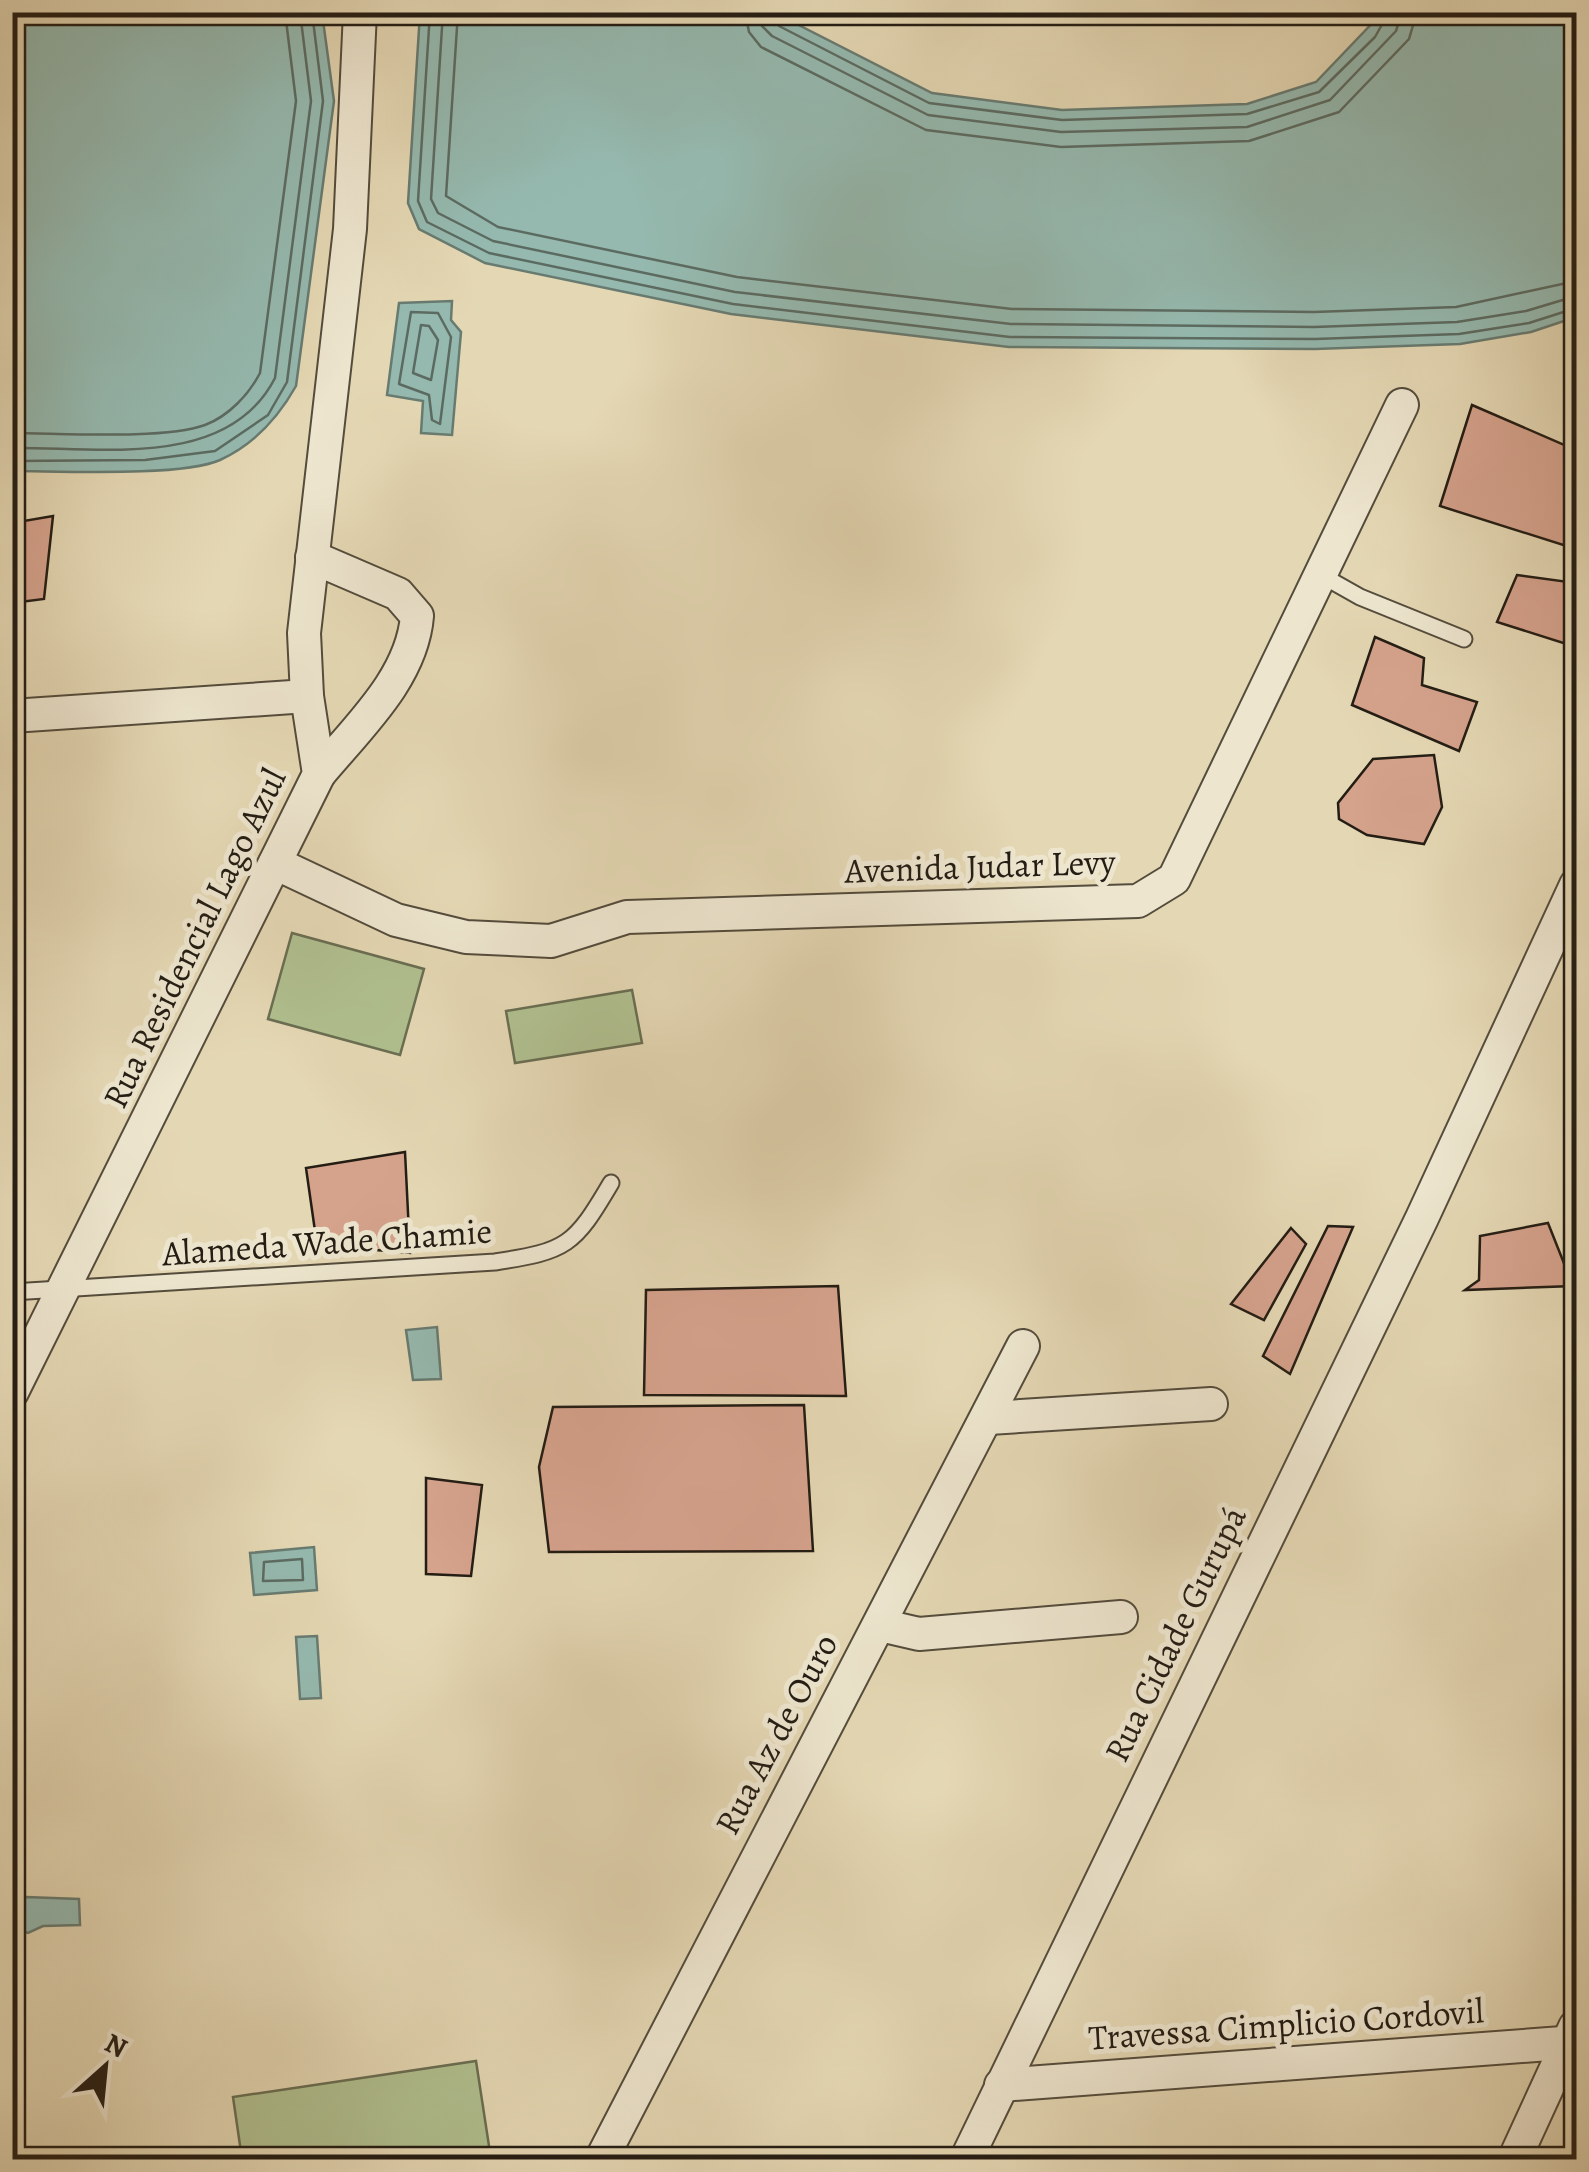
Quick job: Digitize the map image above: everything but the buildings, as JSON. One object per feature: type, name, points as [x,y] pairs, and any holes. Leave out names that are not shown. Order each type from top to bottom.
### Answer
[{"type":"street","name":"Rua Residencial Lago Azul","points":[[12,1392],[320,774],[307,696],[304,633],[350,229],[360,14]]},
{"type":"street","name":"Avenida Judar Levy","points":[[275,863],[396,920],[483,938],[550,941],[627,916],[1138,902],[1174,879],[1402,405]]},
{"type":"street","points":[[312,557],[398,594],[417,616],[415,645],[385,694],[320,774]]},
{"type":"street","points":[[12,716],[307,696]]},
{"type":"street","name":"Rua Cidade Gurupá","points":[[966,2160],[1422,1218],[1576,885]]},
{"type":"street","name":"Rua Az de Ouro","points":[[600,2160],[1023,1346]]},
{"type":"street","points":[[988,1418],[1212,1404]]},
{"type":"street","points":[[880,1625],[919,1634],[1121,1617]]},
{"type":"street","points":[[1514,2160],[1574,2037]]},
{"type":"street","name":"Travessa Cimplicio Cordovil","points":[[1000,2085],[1574,2037]]},
{"type":"lane","points":[[1321,575],[1360,597],[1464,639]]},
{"type":"lane","name":"Alameda Wade Chamie","points":[[12,1292],[495,1262],[551,1254],[583,1231],[611,1183]]},
{"type":"green space","points":[[292,933],[424,969],[400,1055],[268,1019]]},
{"type":"green space","points":[[632,990],[642,1043],[515,1063],[506,1011]]},
{"type":"green space","points":[[476,2061],[491,2159],[242,2159],[233,2097]]},
{"type":"water","points":[[13,12],[322,13],[334,101],[296,386],[264,429],[220,460],[150,471],[13,471]]},
{"type":"water","points":[[420,13],[775,13],[932,93],[1062,110],[1247,104],[1316,82],[1382,13],[1576,13],[1576,317],[1531,332],[1460,344],[1315,349],[1009,347],[731,314],[485,263],[419,229],[408,203]]},
{"type":"water","points":[[452,301],[451,320],[461,332],[452,435],[421,433],[423,401],[387,395],[399,303]]},
{"type":"water","points":[[437,1327],[441,1379],[413,1380],[406,1330]]},
{"type":"water","points":[[314,1547],[317,1590],[254,1595],[250,1553]]},
{"type":"water","points":[[317,1636],[321,1698],[300,1699],[296,1637]]},
{"type":"water","points":[[26,1897],[79,1899],[80,1925],[43,1926],[28,1933],[13,1928],[13,1902]]}]
